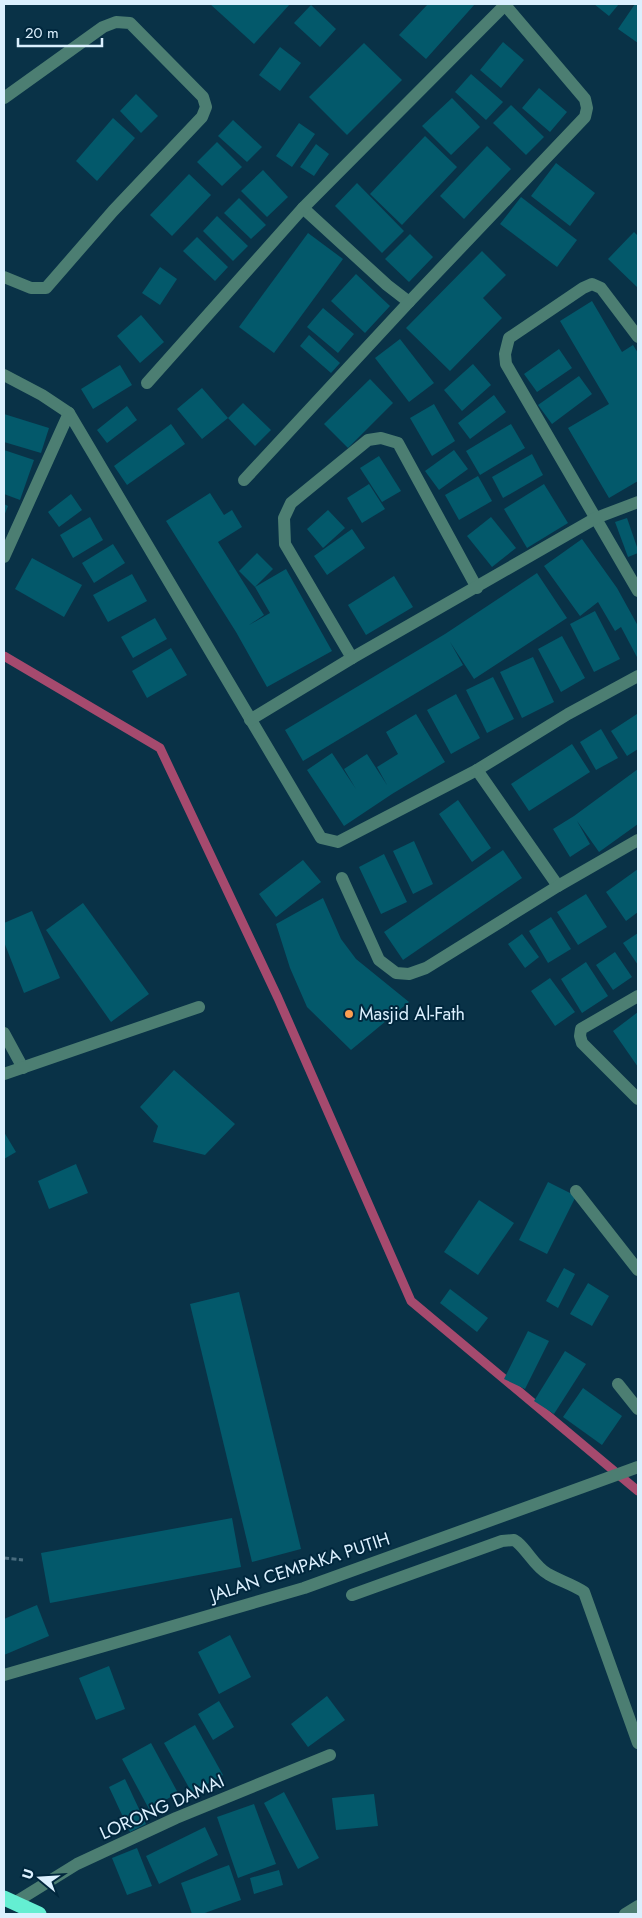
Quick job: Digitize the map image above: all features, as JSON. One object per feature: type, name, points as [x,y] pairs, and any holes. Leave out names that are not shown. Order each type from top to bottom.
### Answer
[{"type":"highway","points":[[9,1900],[40,1914]]},
{"type":"street","points":[[147,383],[303,208],[506,4],[585,99],[587,108],[585,117],[409,302],[244,480]]},
{"type":"street","points":[[4,98],[103,27],[116,22],[130,23],[203,97],[206,107],[202,117],[113,211],[46,288],[31,288],[4,277]]},
{"type":"street","points":[[303,208],[387,285],[409,302]]},
{"type":"street","points":[[638,337],[601,288],[592,284],[583,288],[509,338],[506,347],[506,364],[638,591]]},
{"type":"street","points":[[4,375],[42,395],[69,413],[321,838],[329,842],[338,842],[476,770],[568,714],[638,676]]},
{"type":"street","points":[[4,557],[69,413]]},
{"type":"street","points":[[352,658],[285,544],[284,518],[291,502],[368,440],[380,438],[398,443],[477,588]]},
{"type":"street","points":[[250,720],[352,658],[596,518],[638,502]]},
{"type":"street","points":[[476,770],[558,886]]},
{"type":"street","points":[[342,878],[379,960],[396,973],[409,974],[426,968],[558,886],[638,840]]},
{"type":"street","points":[[638,996],[581,1029],[580,1036],[582,1043],[638,1100]]},
{"type":"street","points":[[4,1074],[199,1006]]},
{"type":"street","points":[[4,1033],[23,1068]]},
{"type":"street","points":[[576,1191],[638,1270]]},
{"type":"street","points":[[618,1384],[638,1409]]},
{"type":"street","name":"JALAN CEMPAKA PUTIH","points":[[4,1675],[304,1588],[638,1467]]},
{"type":"street","points":[[352,1595],[502,1541],[514,1540],[547,1574],[573,1584],[584,1592],[638,1743]]},
{"type":"street","name":"LORONG DAMAI","points":[[9,1900],[77,1864],[176,1818],[330,1755]]},
{"type":"street","points":[[625,1914],[638,1906]]},
{"type":"path","points":[[4,1558],[23,1560]]},
{"type":"building","points":[[210,4],[290,4],[254,44]]},
{"type":"building","points":[[428,4],[475,4],[426,59],[399,35]]},
{"type":"building","points":[[594,4],[619,4],[609,16]]},
{"type":"building","points":[[635,4],[638,4],[638,43],[618,29]]},
{"type":"building","points":[[311,5],[336,29],[320,47],[294,23]]},
{"type":"building","points":[[503,42],[524,60],[501,88],[480,70]]},
{"type":"building","points":[[364,43],[402,80],[347,135],[309,97]]},
{"type":"building","points":[[280,47],[301,63],[280,91],[259,75]]},
{"type":"building","points":[[471,74],[503,102],[486,120],[455,92]]},
{"type":"building","points":[[539,88],[567,112],[550,132],[522,108]]},
{"type":"building","points":[[136,94],[158,116],[141,133],[120,111]]},
{"type":"building","points":[[452,98],[480,127],[451,155],[422,126]]},
{"type":"building","points":[[511,105],[544,137],[526,155],[493,123]]},
{"type":"building","points":[[113,118],[135,138],[97,181],[76,161]]},
{"type":"building","points":[[233,120],[262,147],[247,162],[218,136]]},
{"type":"building","points":[[299,123],[315,134],[292,167],[276,156]]},
{"type":"building","points":[[425,136],[457,167],[402,225],[370,194]]},
{"type":"building","points":[[217,142],[242,167],[222,186],[197,162]]},
{"type":"building","points":[[316,144],[329,154],[314,176],[300,167]]},
{"type":"building","points":[[487,146],[511,169],[464,219],[440,196]]},
{"type":"building","points":[[556,163],[595,193],[570,226],[531,196]]},
{"type":"building","points":[[263,170],[288,197],[267,217],[241,191]]},
{"type":"building","points":[[189,174],[211,195],[172,236],[150,215]]},
{"type":"building","points":[[357,183],[404,231],[382,253],[335,206]]},
{"type":"building","points":[[521,197],[577,240],[557,267],[500,224]]},
{"type":"building","points":[[239,198],[266,225],[251,239],[224,213]]},
{"type":"building","points":[[217,216],[248,246],[233,261],[203,231]]},
{"type":"building","points":[[634,232],[638,236],[637,287],[608,259]]},
{"type":"building","points":[[308,233],[343,259],[274,353],[239,327]]},
{"type":"building","points":[[410,234],[433,257],[409,282],[385,259]]},
{"type":"building","points":[[197,237],[228,267],[215,281],[183,251]]},
{"type":"building","points":[[482,251],[506,275],[483,298],[502,318],[450,371],[406,328]]},
{"type":"building","points":[[160,267],[177,279],[160,305],[142,293]]},
{"type":"building","points":[[356,274],[390,306],[365,333],[331,301]]},
{"type":"building","points":[[592,301],[622,352],[633,345],[638,353],[638,481],[609,498],[568,428],[609,404],[560,321]]},
{"type":"building","points":[[323,308],[354,334],[338,353],[307,327]]},
{"type":"building","points":[[141,315],[164,342],[140,363],[117,336]]},
{"type":"building","points":[[309,335],[340,363],[331,373],[300,346]]},
{"type":"building","points":[[400,339],[434,383],[409,402],[375,358]]},
{"type":"building","points":[[559,349],[572,368],[537,392],[524,374]]},
{"type":"building","points":[[473,364],[491,385],[462,411],[444,390]]},
{"type":"building","points":[[120,365],[132,385],[93,409],[81,389]]},
{"type":"building","points":[[579,376],[592,394],[552,424],[538,405]]},
{"type":"building","points":[[370,379],[393,403],[348,448],[324,424]]},
{"type":"building","points":[[202,388],[228,418],[202,439],[177,409]]},
{"type":"building","points":[[494,395],[506,412],[470,439],[458,423]]},
{"type":"building","points":[[243,403],[271,430],[255,446],[228,418]]},
{"type":"building","points":[[434,404],[455,441],[432,456],[410,418]]},
{"type":"building","points":[[127,406],[137,420],[107,443],[97,430]]},
{"type":"building","points":[[4,414],[49,428],[41,453],[4,442]]},
{"type":"building","points":[[171,424],[185,444],[127,485],[114,466]]},
{"type":"building","points":[[511,424],[525,448],[480,475],[466,451]]},
{"type":"building","points":[[4,450],[34,460],[20,500],[4,494]]},
{"type":"building","points":[[454,450],[468,469],[439,490],[425,471]]},
{"type":"building","points":[[532,454],[543,475],[503,498],[492,477]]},
{"type":"building","points":[[379,456],[401,491],[382,502],[360,468]]},
{"type":"building","points":[[478,476],[492,501],[459,520],[445,495]]},
{"type":"building","points":[[369,484],[385,509],[362,523],[347,498]]},
{"type":"building","points":[[544,484],[568,523],[527,548],[504,509]]},
{"type":"building","points":[[210,493],[224,515],[232,510],[242,527],[218,542],[264,615],[249,625],[270,613],[255,587],[286,569],[332,651],[267,687],[236,632],[166,521]]},
{"type":"building","points":[[71,494],[82,510],[59,527],[48,512]]},
{"type":"building","points":[[4,504],[8,506],[4,516]]},
{"type":"building","points":[[328,510],[345,528],[323,548],[307,529]]},
{"type":"building","points":[[90,517],[103,540],[73,558],[60,535]]},
{"type":"building","points":[[491,517],[516,548],[492,567],[467,536]]},
{"type":"building","points":[[627,518],[638,550],[638,553],[628,557],[615,522]]},
{"type":"building","points":[[352,529],[365,548],[327,575],[314,556]]},
{"type":"building","points":[[582,539],[617,588],[638,626],[638,659],[621,627],[615,631],[598,602],[580,616],[544,566]]},
{"type":"building","points":[[113,544],[125,563],[94,583],[82,563]]},
{"type":"building","points":[[257,553],[273,569],[255,587],[239,571]]},
{"type":"building","points":[[32,558],[82,585],[64,617],[15,589]]},
{"type":"building","points":[[537,573],[567,618],[474,679],[450,642],[463,665],[303,761],[285,730],[445,634]]},
{"type":"building","points":[[132,574],[147,601],[108,622],[93,595]]},
{"type":"building","points":[[394,576],[413,607],[366,635],[348,605]]},
{"type":"building","points":[[595,611],[620,659],[594,672],[570,624]]},
{"type":"building","points":[[155,618],[167,639],[133,658],[121,637]]},
{"type":"building","points":[[562,636],[585,678],[561,692],[538,649]]},
{"type":"building","points":[[171,648],[187,675],[147,698],[132,671]]},
{"type":"building","points":[[533,657],[554,702],[522,718],[500,672]]},
{"type":"building","points":[[493,677],[514,719],[487,733],[466,690]]},
{"type":"building","points":[[456,694],[480,738],[451,754],[427,710]]},
{"type":"building","points":[[416,714],[445,762],[344,826],[307,770],[332,753],[356,789],[344,769],[367,754],[387,785],[377,767],[398,754],[386,732]]},
{"type":"building","points":[[637,714],[638,749],[627,756],[611,731]]},
{"type":"building","points":[[601,729],[618,758],[596,770],[580,742]]},
{"type":"building","points":[[572,744],[590,772],[529,811],[511,784]]},
{"type":"building","points":[[638,769],[638,824],[599,852],[577,821],[590,844],[570,857],[553,829]]},
{"type":"building","points":[[458,800],[491,848],[472,862],[439,814]]},
{"type":"building","points":[[414,841],[433,884],[413,894],[393,851]]},
{"type":"building","points":[[503,850],[522,878],[403,960],[384,932]]},
{"type":"building","points":[[384,854],[407,902],[381,914],[359,867]]},
{"type":"building","points":[[303,860],[321,882],[276,917],[259,894]]},
{"type":"building","points":[[638,869],[638,912],[626,921],[606,892]]},
{"type":"building","points":[[586,894],[607,927],[578,945],[557,912]]},
{"type":"building","name":"Masjid Al-Fath","points":[[323,898],[341,939],[356,959],[409,1002],[351,1050],[307,1007],[290,968],[276,924]]},
{"type":"building","points":[[83,903],[149,994],[111,1022],[46,930]]},
{"type":"building","points":[[32,911],[60,978],[24,993],[4,942],[4,923]]},
{"type":"building","points":[[551,917],[571,949],[548,963],[529,931]]},
{"type":"building","points":[[638,933],[638,965],[623,943]]},
{"type":"building","points":[[522,934],[539,957],[525,968],[508,944]]},
{"type":"building","points":[[615,952],[632,977],[613,990],[596,965]]},
{"type":"building","points":[[586,962],[608,996],[582,1013],[561,979]]},
{"type":"building","points":[[550,978],[575,1012],[555,1026],[531,991]]},
{"type":"building","points":[[638,1012],[638,1067],[613,1031]]},
{"type":"building","points":[[174,1070],[235,1124],[205,1155],[153,1142],[158,1126],[140,1107]]},
{"type":"building","points":[[4,1132],[16,1152],[4,1159]]},
{"type":"building","points":[[76,1164],[88,1193],[49,1209],[38,1181]]},
{"type":"building","points":[[548,1182],[576,1196],[547,1254],[519,1240]]},
{"type":"building","points":[[479,1200],[514,1223],[478,1275],[444,1252]]},
{"type":"building","points":[[564,1268],[575,1274],[558,1308],[546,1301]]},
{"type":"building","points":[[588,1283],[609,1296],[592,1326],[570,1314]]},
{"type":"building","points":[[450,1289],[488,1318],[477,1332],[440,1303]]},
{"type":"building","points":[[239,1292],[301,1549],[252,1562],[190,1304]]},
{"type":"building","points":[[528,1331],[549,1341],[525,1389],[504,1379]]},
{"type":"building","points":[[565,1351],[586,1364],[554,1414],[534,1401]]},
{"type":"building","points":[[583,1388],[622,1416],[602,1445],[563,1417]]},
{"type":"building","points":[[232,1518],[241,1567],[50,1603],[41,1553]]},
{"type":"building","points":[[37,1605],[49,1636],[4,1655],[4,1619]]},
{"type":"building","points":[[230,1635],[251,1677],[219,1694],[198,1652]]},
{"type":"building","points":[[109,1666],[125,1709],[96,1720],[79,1678]]},
{"type":"building","points":[[327,1696],[345,1720],[308,1747],[291,1724]]},
{"type":"building","points":[[219,1701],[234,1727],[213,1740],[198,1714]]},
{"type":"building","points":[[195,1725],[223,1775],[192,1793],[164,1743]]},
{"type":"building","points":[[151,1743],[178,1793],[149,1809],[122,1759]]},
{"type":"building","points":[[125,1779],[146,1824],[130,1832],[109,1787]]},
{"type":"building","points":[[284,1792],[319,1858],[298,1869],[264,1803]]},
{"type":"building","points":[[374,1794],[378,1826],[336,1830],[332,1798]]},
{"type":"building","points":[[254,1804],[276,1864],[238,1878],[217,1817]]},
{"type":"building","points":[[205,1827],[218,1855],[159,1884],[146,1856]]},
{"type":"building","points":[[137,1848],[152,1886],[127,1895],[112,1858]]},
{"type":"building","points":[[229,1865],[241,1900],[202,1914],[192,1914],[181,1883]]},
{"type":"building","points":[[279,1870],[283,1885],[254,1894],[250,1878]]},
{"type":"waterway","points":[[4,656],[160,748],[278,998],[411,1301],[638,1491]]},
{"type":"place","name":"Masjid Al-Fath","points":[[349,1014]]}]
